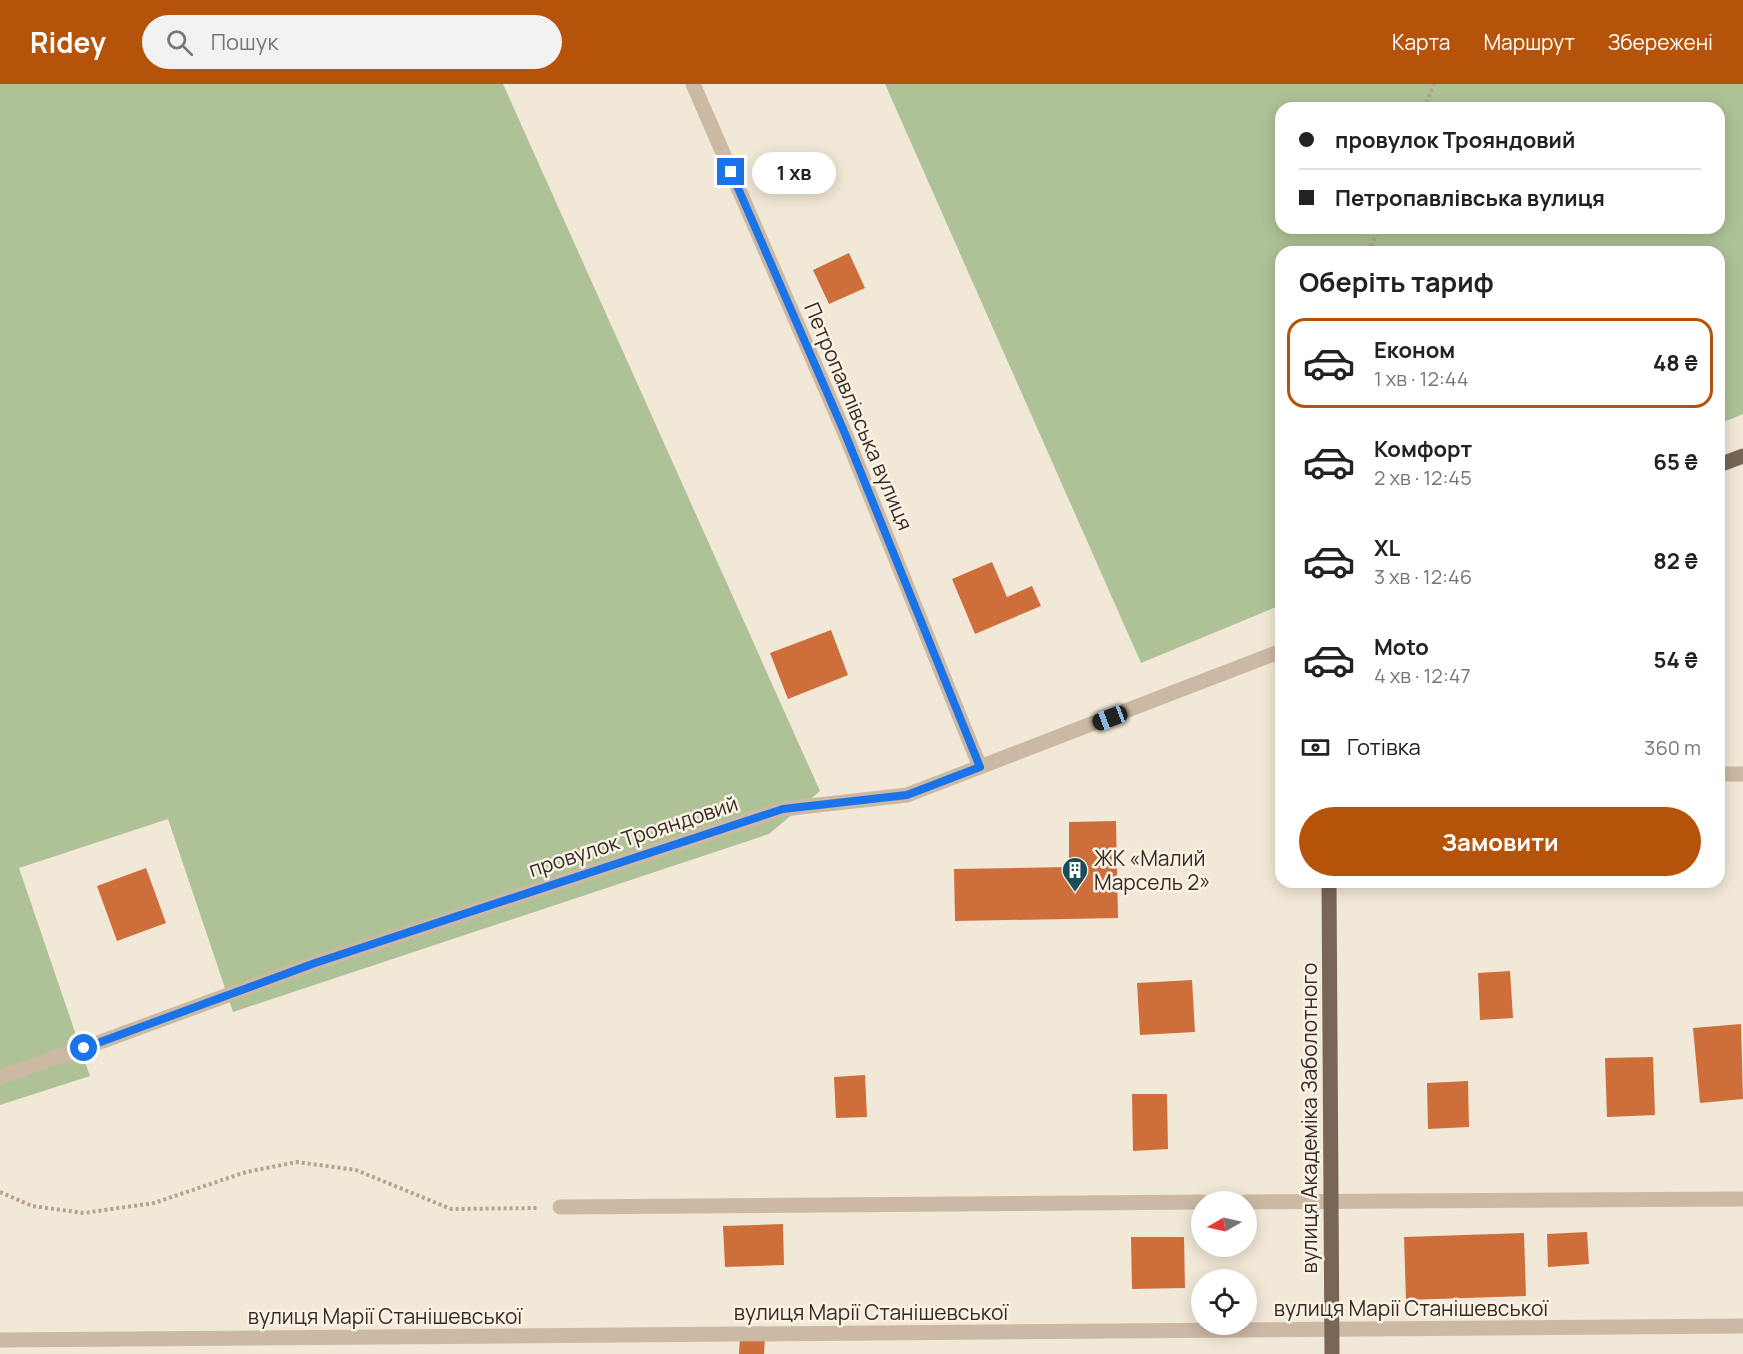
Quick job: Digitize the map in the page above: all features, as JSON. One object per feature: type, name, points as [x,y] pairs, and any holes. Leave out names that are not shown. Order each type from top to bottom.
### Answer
[{"type":"main road","points":[[1725,463],[1743,456]]},
{"type":"main road","name":"вулиця Академіка Заболотного","points":[[1329,888],[1332,1354]]},
{"type":"street","name":"Петропавлівська вулиця","points":[[693,84],[846,436],[980,767]]},
{"type":"street","name":"провулок Трояндовий","points":[[0,1077],[315,963],[783,809],[907,795],[1275,657]]},
{"type":"street","points":[[1725,774],[1743,774]]},
{"type":"street","points":[[1257,1202],[1743,1199]]},
{"type":"street","points":[[560,1207],[1191,1202]]},
{"type":"street","name":"вулиця Марії Станішевської","points":[[0,1340],[1743,1326]]},
{"type":"path","points":[[1427,102],[1434,84]]},
{"type":"path","points":[[0,1192],[32,1206],[84,1213],[154,1203],[246,1172],[297,1162],[356,1170],[451,1209],[560,1207]]},
{"type":"green space","points":[[0,84],[503,84],[820,791],[769,834],[233,1012],[168,819],[19,868],[90,1076],[0,1105]]},
{"type":"green space","points":[[885,84],[1743,84],[1743,414],[1725,422],[1725,246],[1275,246],[1275,607],[1141,663]]},
{"type":"building","points":[[849,253],[865,288],[829,304],[813,270]]},
{"type":"building","points":[[992,562],[1007,597],[1032,586],[1041,606],[975,634],[952,579]]},
{"type":"building","points":[[831,630],[848,675],[788,699],[770,653]]},
{"type":"building","name":"ЖК «Малий Марсель 2»","points":[[1116,821],[1118,918],[955,921],[954,869],[1069,867],[1069,822]]},
{"type":"building","points":[[146,868],[166,923],[117,941],[97,886]]},
{"type":"building","points":[[1510,971],[1513,1018],[1480,1020],[1478,973]]},
{"type":"building","points":[[1192,980],[1195,1032],[1140,1035],[1137,983]]},
{"type":"building","points":[[1741,1024],[1743,1099],[1700,1103],[1693,1028]]},
{"type":"building","points":[[1653,1057],[1655,1115],[1607,1117],[1605,1058]]},
{"type":"building","points":[[865,1075],[867,1117],[836,1118],[834,1077]]},
{"type":"building","points":[[1468,1081],[1469,1127],[1428,1129],[1427,1083]]},
{"type":"building","points":[[1132,1094],[1167,1094],[1168,1149],[1133,1151]]},
{"type":"building","points":[[783,1224],[784,1265],[725,1267],[723,1226]]},
{"type":"building","points":[[1587,1232],[1589,1264],[1548,1267],[1547,1234]]},
{"type":"building","points":[[1524,1233],[1526,1296],[1406,1300],[1404,1237]]},
{"type":"building","points":[[1131,1237],[1184,1237],[1185,1288],[1132,1289]]},
{"type":"building","points":[[740,1337],[765,1338],[764,1354],[739,1354]]},
{"type":"place","name":"ЖК «Малий Марсель 2»","points":[[1075,893]]},
{"type":"route","points":[[84,1048],[315,963],[783,809],[907,795],[980,767],[846,436],[731,172]]}]
